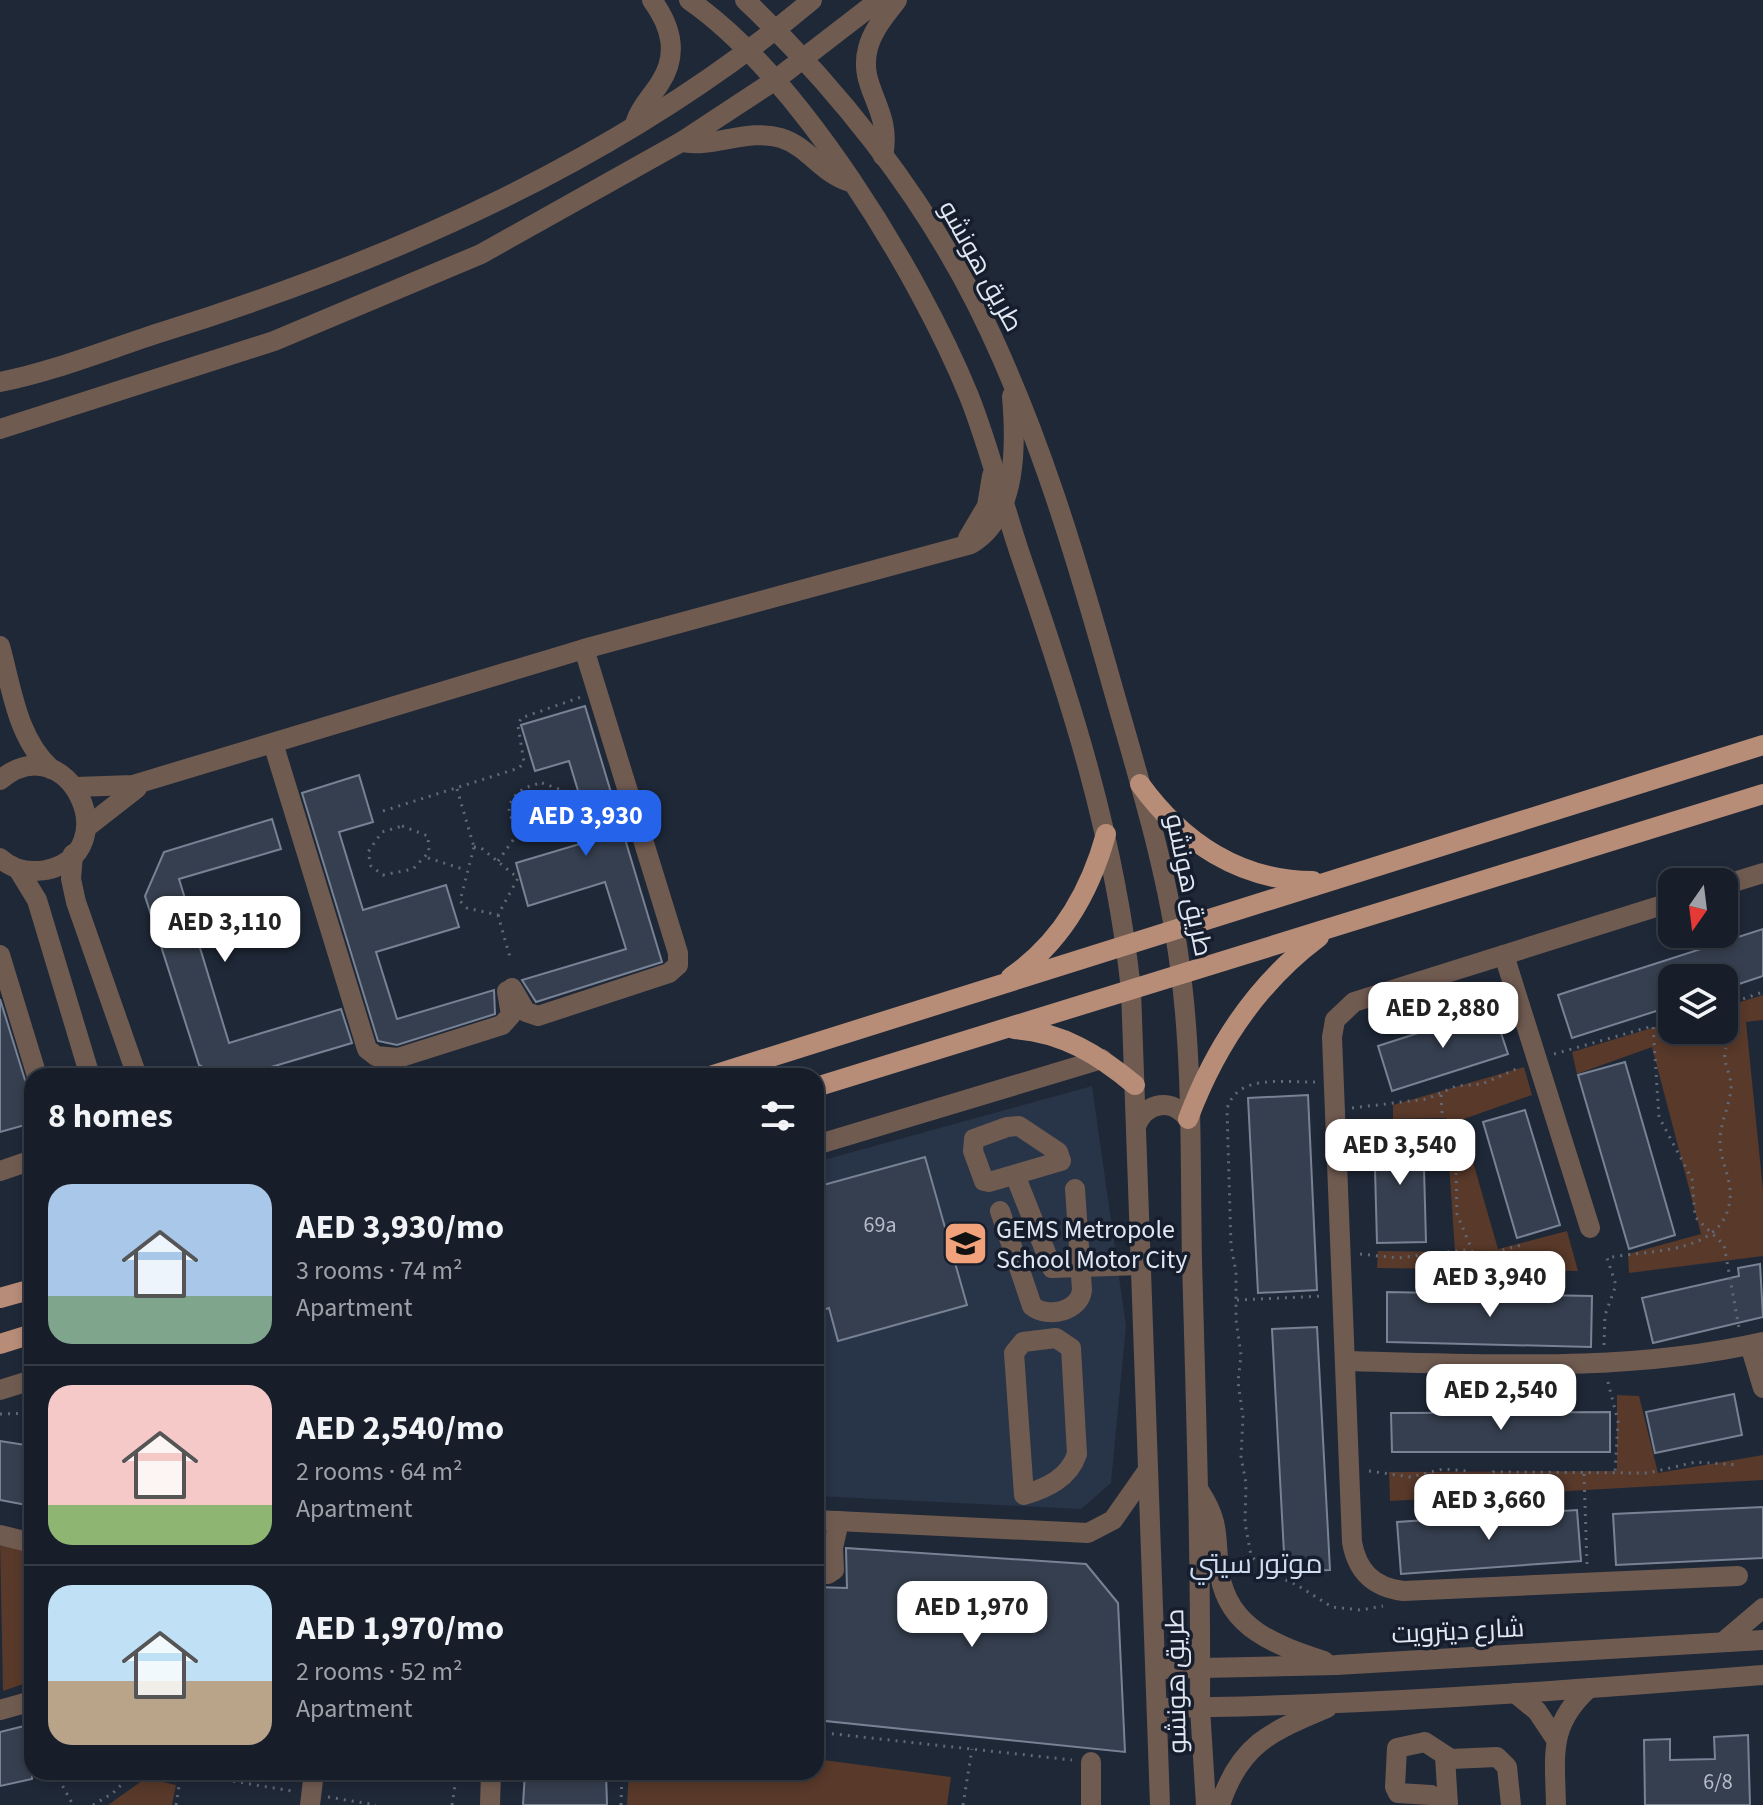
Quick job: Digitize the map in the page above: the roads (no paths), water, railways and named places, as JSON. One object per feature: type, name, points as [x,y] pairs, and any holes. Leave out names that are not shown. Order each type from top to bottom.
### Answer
[{"type":"main road","points":[[735,1068],[1763,745]]},
{"type":"main road","points":[[1140,784],[1175,827],[1219,858],[1271,877],[1325,881]]},
{"type":"main road","points":[[824,1085],[1763,794]]},
{"type":"main road","points":[[999,985],[1049,945],[1069,921],[1098,864],[1106,834]]},
{"type":"main road","points":[[1188,1119],[1206,1074],[1243,1012],[1283,967],[1330,929]]},
{"type":"main road","points":[[1006,1028],[1066,1040],[1102,1059],[1135,1085]]},
{"type":"main road","points":[[0,1298],[24,1291]]},
{"type":"main road","points":[[0,1344],[24,1336]]},
{"type":"street","points":[[635,125],[643,105],[665,75],[672,51],[668,27],[652,0]]},
{"type":"street","name":"طريق هونشو","points":[[689,0],[747,51],[802,113],[851,183],[934,321],[972,404],[992,472],[1076,714],[1106,834],[1131,990],[1160,1805]]},
{"type":"street","name":"طريق هونشو","points":[[745,0],[805,59],[883,156],[923,212],[960,275],[1008,371],[1056,500],[1158,849],[1181,975],[1198,1489],[1200,1708],[1206,1805]]},
{"type":"street","points":[[0,382],[255,302],[373,259],[501,199],[635,125],[777,30],[812,0]]},
{"type":"street","points":[[0,429],[201,366],[329,320],[509,240],[681,142],[805,59],[879,0]]},
{"type":"street","points":[[883,156],[886,123],[867,79],[865,65],[878,25],[897,0]]},
{"type":"street","points":[[681,142],[702,144],[756,135],[781,138],[806,151],[833,176],[851,183]]},
{"type":"street","points":[[76,787],[105,789],[147,781],[584,649],[958,549],[983,537],[992,528],[1003,504],[1013,438],[1008,371]]},
{"type":"street","points":[[958,549],[980,522],[987,506],[992,472]]},
{"type":"street","points":[[0,646],[22,728],[33,751],[76,787],[85,806],[87,827]]},
{"type":"street","points":[[273,743],[367,1049],[376,1056],[398,1058],[502,1025],[511,1015],[510,990],[526,1012],[538,1016],[669,973],[678,965],[678,953],[584,649]]},
{"type":"street","points":[[0,780],[21,768],[51,769]]},
{"type":"street","points":[[134,1068],[73,891],[73,854],[87,827],[147,781]]},
{"type":"street","points":[[18,869],[48,870],[73,854]]},
{"type":"street","points":[[0,858],[18,869],[37,900],[88,1068]]},
{"type":"street","points":[[1738,881],[1763,873]]},
{"type":"street","points":[[1658,906],[1346,1007],[1332,1028],[1355,1557],[1373,1582],[1387,1589],[1738,1576]]},
{"type":"street","points":[[0,955],[35,1068]]},
{"type":"street","points":[[1504,955],[1590,1228]]},
{"type":"street","points":[[824,1143],[1102,1059]]},
{"type":"street","points":[[1136,1126],[1145,1111],[1160,1104],[1177,1108],[1188,1119]]},
{"type":"street","points":[[0,1171],[24,1163]]},
{"type":"street","points":[[1081,1265],[1062,1263],[1056,1259],[1020,1174],[1048,1260],[1056,1270],[1140,1261]]},
{"type":"street","points":[[1000,1211],[1028,1301],[1044,1312],[1077,1305],[1082,1295],[1075,1189]]},
{"type":"street","points":[[1019,1270],[1048,1260]]},
{"type":"street","points":[[1024,1495],[1049,1486],[1065,1474],[1075,1461],[1078,1447],[1071,1348],[1062,1340],[1023,1342],[1014,1353],[1024,1531]]},
{"type":"street","points":[[1346,1361],[1619,1363],[1756,1344],[1763,1388]]},
{"type":"street","points":[[0,1390],[24,1382]]},
{"type":"street","points":[[1020,1456],[1038,1473],[1065,1474]]},
{"type":"street","points":[[824,1520],[1073,1534],[1101,1529],[1113,1520],[1148,1470]]},
{"type":"street","points":[[1198,1489],[1214,1519],[1225,1592],[1244,1622],[1270,1643],[1336,1665]]},
{"type":"street","points":[[824,1574],[834,1570],[833,1548],[839,1521]]},
{"type":"street","points":[[0,1535],[24,1541]]},
{"type":"street","points":[[1723,1642],[1763,1608]]},
{"type":"street","name":"شارع ديترويت","points":[[1156,1669],[1336,1665],[1763,1640]]},
{"type":"street","points":[[1157,1708],[1515,1693],[1763,1675]]},
{"type":"street","points":[[1556,1805],[1555,1738],[1569,1709],[1589,1688]]},
{"type":"street","points":[[1515,1693],[1537,1711],[1555,1738]]},
{"type":"street","points":[[1220,1805],[1230,1776],[1258,1742],[1285,1726],[1342,1702]]},
{"type":"street","points":[[0,1710],[24,1703]]},
{"type":"street","points":[[1448,1805],[1431,1795],[1401,1795],[1395,1787],[1397,1748],[1425,1742],[1445,1757],[1458,1760],[1492,1756],[1501,1760],[1509,1772],[1511,1805]]},
{"type":"street","points":[[1445,1757],[1448,1805]]},
{"type":"street","points":[[1091,1762],[1091,1805]]},
{"type":"street","points":[[310,1800],[313,1780]]},
{"type":"street","points":[[490,1805],[491,1780]]},
{"type":"place","name":"GEMS Metropole School Motor City","points":[[965,1244]]},
{"type":"district","name":"موتور سيتي","points":[[1256,1564]]}]
